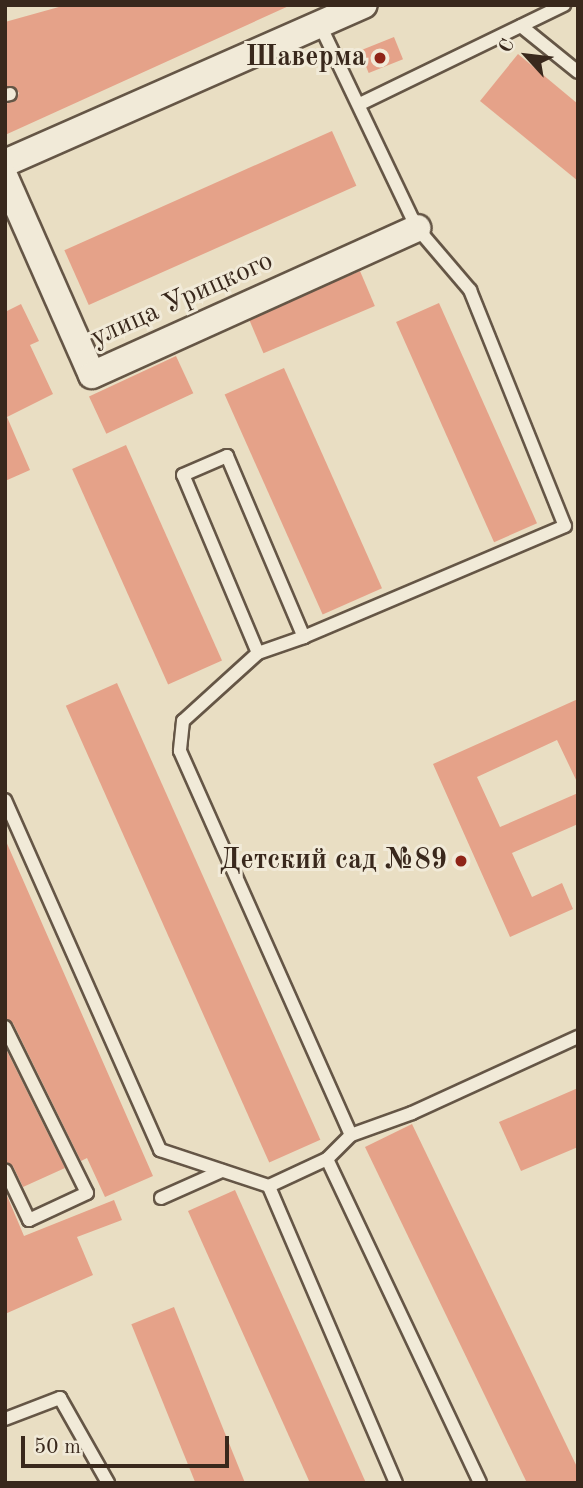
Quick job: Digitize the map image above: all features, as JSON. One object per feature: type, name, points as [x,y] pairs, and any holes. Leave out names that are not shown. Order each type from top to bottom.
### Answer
[{"type":"street","points":[[5,163],[364,5]]},
{"type":"street","name":"улица Урицкого","points":[[5,178],[92,375],[417,228]]},
{"type":"lane","points":[[360,104],[564,5]]},
{"type":"lane","points":[[320,24],[417,228],[470,290],[565,526],[304,637],[258,653],[183,721],[180,751],[351,1135]]},
{"type":"lane","points":[[520,26],[578,72]]},
{"type":"lane","points":[[258,653],[183,475],[227,456],[304,637]]},
{"type":"lane","points":[[5,800],[160,1150],[269,1186],[327,1159],[351,1135],[412,1113],[578,1037]]},
{"type":"lane","points":[[5,1027],[87,1193],[29,1220],[5,1170]]},
{"type":"lane","points":[[327,1159],[480,1483]]},
{"type":"lane","points":[[161,1198],[222,1171]]},
{"type":"lane","points":[[269,1186],[396,1483]]},
{"type":"lane","points":[[5,1419],[60,1398],[108,1483]]},
{"type":"building","points":[[66,5],[291,5],[5,135],[5,104],[15,101],[19,93],[13,86],[5,86],[5,22]]},
{"type":"building","points":[[394,37],[403,59],[369,73],[360,51]]},
{"type":"building","points":[[518,54],[578,104],[578,181],[480,101]]},
{"type":"building","points":[[332,131],[356,186],[89,305],[64,250]]},
{"type":"building","points":[[360,271],[375,306],[263,353],[249,318]]},
{"type":"building","points":[[439,303],[537,523],[494,542],[396,322]]},
{"type":"building","points":[[21,304],[39,341],[30,345],[53,394],[7,417],[30,470],[5,481],[5,312]]},
{"type":"building","points":[[176,356],[193,393],[106,434],[89,397]]},
{"type":"building","points":[[284,368],[382,588],[323,615],[225,394]]},
{"type":"building","points":[[126,445],[222,661],[168,685],[72,469]]},
{"type":"building","points":[[117,683],[320,1140],[269,1163],[66,706]]},
{"type":"building","points":[[578,699],[578,784],[557,740],[477,777],[500,827],[578,793],[578,824],[512,853],[532,897],[562,883],[573,909],[510,937],[433,764]]},
{"type":"building","points":[[5,839],[153,1176],[105,1197],[87,1158],[81,1161],[13,1023],[5,1018]]},
{"type":"building","points":[[5,1047],[65,1168],[23,1187],[13,1166],[5,1161]]},
{"type":"building","points":[[578,1088],[578,1147],[521,1171],[499,1122]]},
{"type":"building","points":[[412,1124],[578,1469],[578,1483],[527,1483],[365,1147]]},
{"type":"building","points":[[235,1190],[366,1483],[310,1483],[188,1211]]},
{"type":"building","points":[[5,1191],[24,1236],[114,1200],[122,1220],[77,1237],[93,1275],[5,1314]]},
{"type":"building","points":[[174,1307],[245,1483],[195,1483],[131,1324]]},
{"type":"place","name":"Шаверма","points":[[380,58]]},
{"type":"place","name":"Детский сад №89","points":[[461,861]]}]
